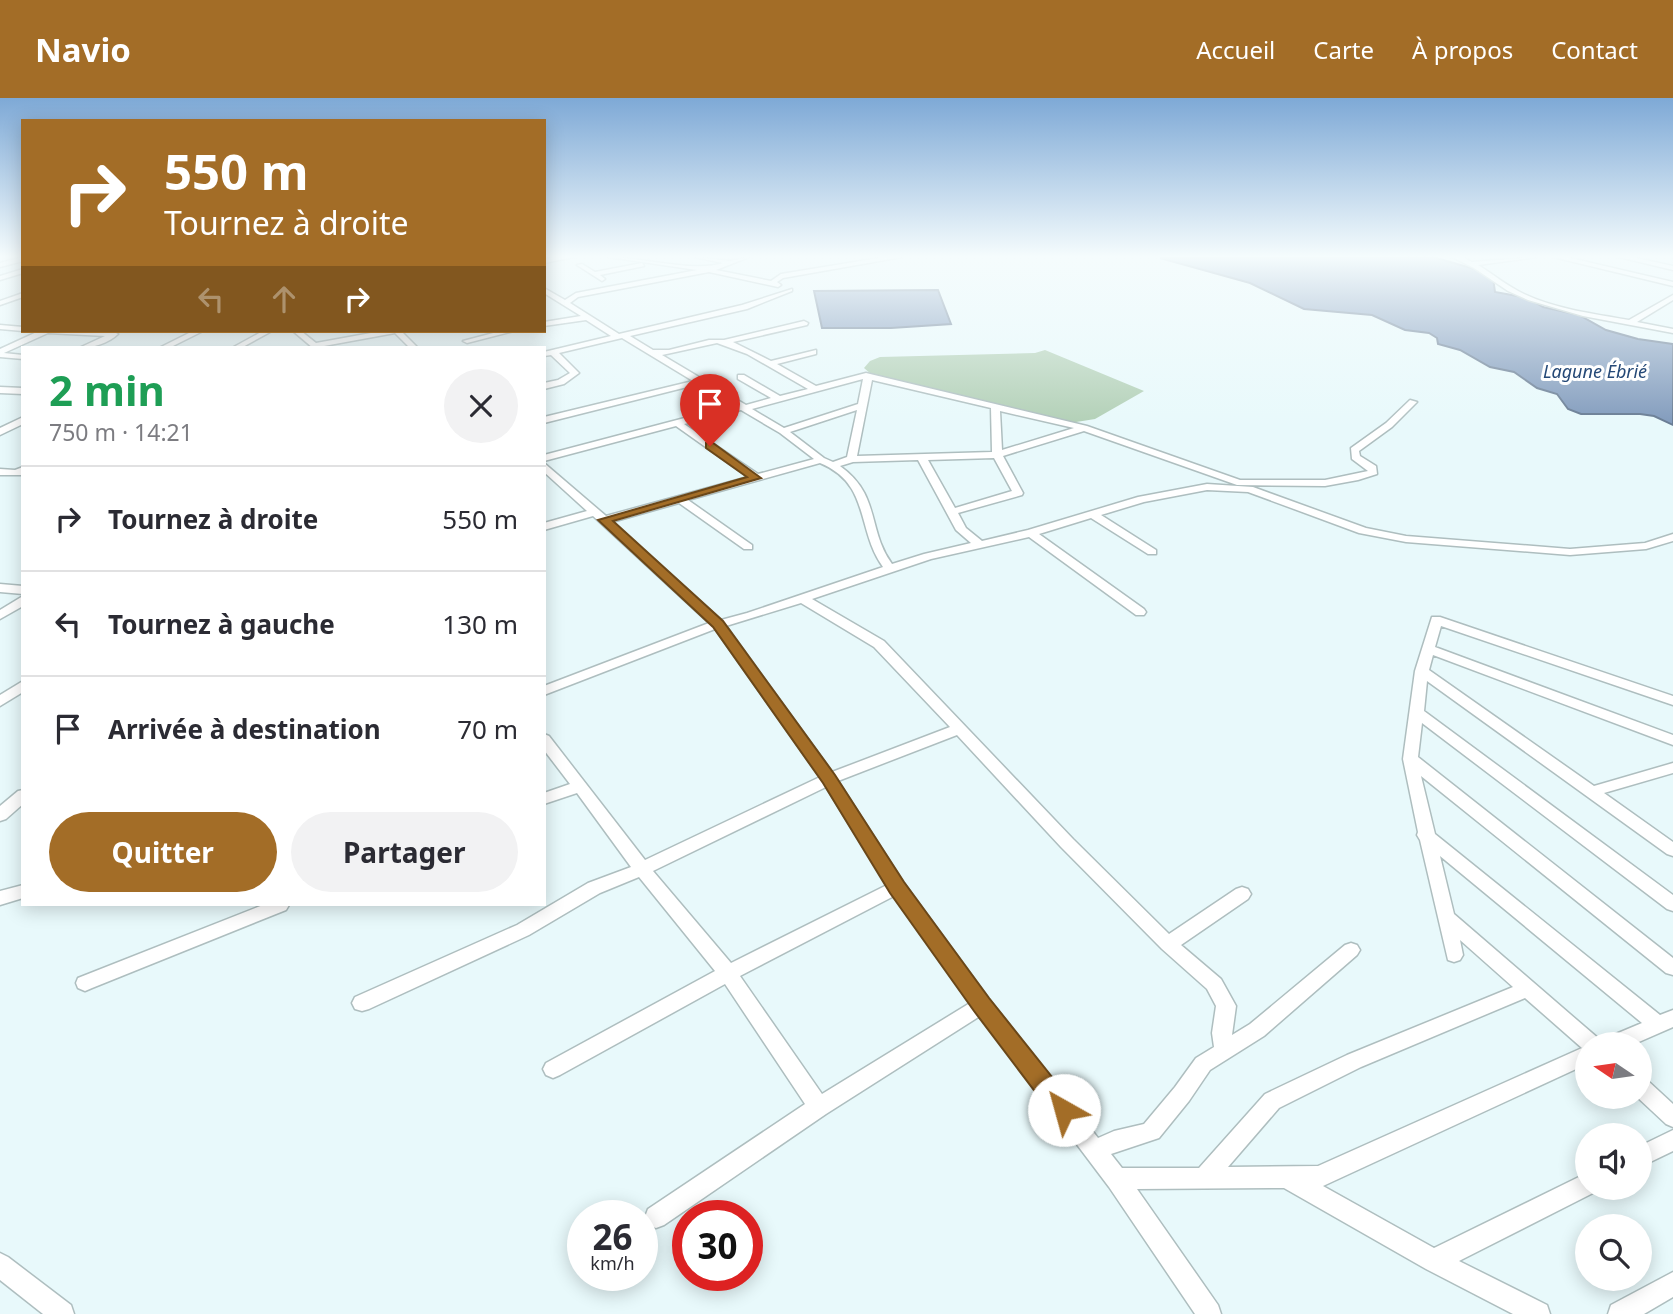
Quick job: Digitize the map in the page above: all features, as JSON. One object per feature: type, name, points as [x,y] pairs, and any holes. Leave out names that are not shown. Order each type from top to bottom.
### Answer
[{"type":"street","points":[[579,314],[783,431],[854,481],[864,501],[878,556],[890,569]]},
{"type":"street","points":[[549,353],[716,314]]},
{"type":"street","points":[[1589,314],[1673,331]]},
{"type":"street","points":[[1631,322],[1645,314]]},
{"type":"street","points":[[546,324],[585,318]]},
{"type":"street","points":[[646,350],[668,354],[804,323]]},
{"type":"street","points":[[0,327],[21,329]]},
{"type":"street","points":[[0,354],[41,333]]},
{"type":"street","points":[[88,346],[118,333]]},
{"type":"street","points":[[167,346],[195,333]]},
{"type":"street","points":[[240,346],[264,333]]},
{"type":"street","points":[[299,333],[315,346]]},
{"type":"street","points":[[321,346],[385,333]]},
{"type":"street","points":[[397,333],[412,346]]},
{"type":"street","points":[[467,341],[501,333]]},
{"type":"street","points":[[725,342],[813,388]]},
{"type":"street","points":[[768,364],[813,352]]},
{"type":"street","points":[[546,386],[561,382],[575,373],[549,353]]},
{"type":"street","points":[[0,354],[21,357]]},
{"type":"street","points":[[741,377],[779,399]]},
{"type":"street","points":[[852,459],[867,377]]},
{"type":"street","points":[[546,457],[813,388],[867,377],[886,379],[1084,428],[1238,482],[1249,489],[1363,531],[1406,539],[1570,552],[1646,546],[1673,537]]},
{"type":"street","points":[[546,420],[698,382]]},
{"type":"street","points":[[0,390],[21,391]]},
{"type":"street","points":[[1238,482],[1303,483],[1345,480],[1373,472],[1372,468],[1356,457],[1354,450],[1389,425],[1413,402]]},
{"type":"street","points":[[783,431],[861,407]]},
{"type":"street","points":[[951,512],[1018,493],[998,455],[995,407]]},
{"type":"street","points":[[0,432],[21,421]]},
{"type":"street","points":[[677,423],[756,478]]},
{"type":"street","points":[[546,527],[680,499],[756,478],[827,463],[852,459],[998,455],[1084,428]]},
{"type":"street","points":[[922,458],[962,530],[981,545]]},
{"type":"street","points":[[546,468],[718,624],[829,779],[897,887],[982,1005],[1117,1178],[1196,1304],[1209,1314]]},
{"type":"street","points":[[0,472],[20,471]]},
{"type":"street","points":[[0,482],[20,471]]},
{"type":"street","points":[[546,690],[718,624],[928,556],[1031,533],[1170,492],[1217,486],[1249,489]]},
{"type":"street","points":[[680,499],[748,547]]},
{"type":"street","points":[[1092,514],[1152,552]]},
{"type":"street","points":[[1031,533],[1140,612]]},
{"type":"street","points":[[0,588],[21,590]]},
{"type":"street","points":[[802,599],[879,644],[1168,944],[1214,984],[1226,1006],[1222,1033],[1224,1051]]},
{"type":"street","points":[[0,615],[21,601]]},
{"type":"street","points":[[1454,955],[1410,759],[1422,671],[1436,620],[1673,701]]},
{"type":"street","points":[[1428,649],[1673,740]]},
{"type":"street","points":[[1422,671],[1671,847]]},
{"type":"street","points":[[0,702],[21,686]]},
{"type":"street","points":[[1415,711],[1673,904]]},
{"type":"street","points":[[362,1003],[523,930],[568,901],[642,869],[829,779],[958,729]]},
{"type":"street","points":[[546,742],[642,869],[728,973],[819,1107]]},
{"type":"street","points":[[1410,759],[1673,968]]},
{"type":"street","points":[[1590,792],[1673,768]]},
{"type":"street","points":[[546,798],[578,787]]},
{"type":"street","points":[[0,816],[21,797]]},
{"type":"street","points":[[1425,835],[1666,1021],[1641,1032]]},
{"type":"street","points":[[553,1069],[728,973],[897,887]]},
{"type":"street","points":[[0,898],[21,892]]},
{"type":"street","points":[[1168,944],[1242,894]]},
{"type":"street","points":[[85,983],[278,906]]},
{"type":"street","points":[[1445,917],[1577,1032]]},
{"type":"street","points":[[1095,1151],[1114,1141],[1151,1131],[1203,1064],[1257,1030],[1351,950]]},
{"type":"street","points":[[1202,1179],[1272,1101],[1354,1061],[1528,989]]},
{"type":"street","points":[[658,1216],[819,1107],[982,1005]]},
{"type":"street","points":[[1117,1178],[1320,1177],[1575,1060]]},
{"type":"street","points":[[1652,1098],[1673,1117]]},
{"type":"street","points":[[1652,1151],[1673,1140]]},
{"type":"street","points":[[1288,1179],[1434,1261],[1538,1314]]},
{"type":"street","points":[[1434,1261],[1575,1190]]},
{"type":"street","points":[[0,1265],[62,1314]]},
{"type":"street","points":[[1620,1314],[1673,1284]]},
{"type":"green space","points":[[1045,350],[1144,391],[1095,419],[1070,423],[871,374],[864,368],[870,361],[880,357],[1035,353]]},
{"type":"water","points":[[819,314],[947,314],[951,324],[891,328],[822,328]]},
{"type":"water","name":"Lagune Ébrié","points":[[1358,314],[1573,314],[1606,330],[1638,339],[1673,344],[1673,425],[1654,416],[1640,414],[1581,414],[1568,409],[1557,394],[1537,388],[1514,372],[1490,367],[1460,350],[1438,344],[1437,338],[1429,333],[1405,330],[1372,315]]},
{"type":"route","points":[[710,446],[756,478],[605,520],[718,624],[829,779],[897,887],[982,1005],[1064,1110]]}]
